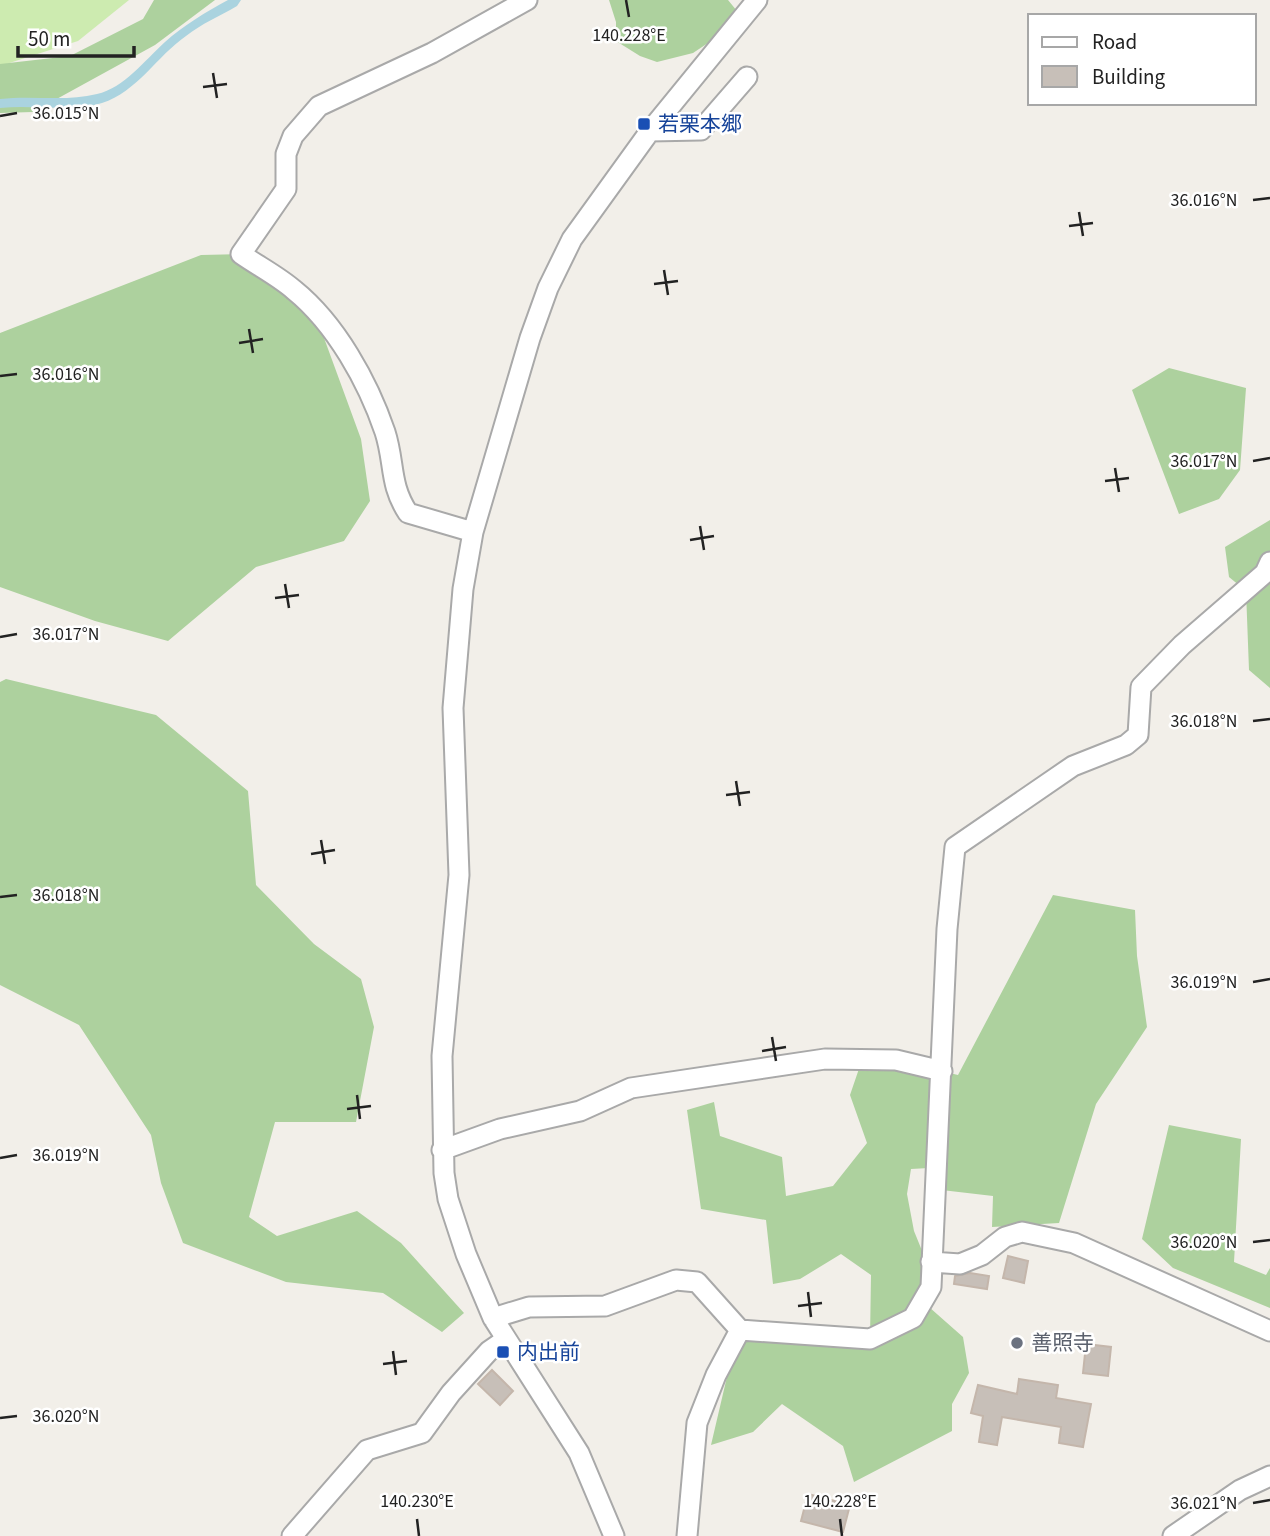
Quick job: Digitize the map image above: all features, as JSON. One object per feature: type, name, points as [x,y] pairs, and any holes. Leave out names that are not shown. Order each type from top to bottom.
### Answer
[{"type":"street","points":[[473,532],[408,513],[396,495],[386,436],[373,398],[343,349],[294,290],[241,254],[286,189],[286,154],[293,135],[319,106],[432,53],[527,0]]},
{"type":"street","points":[[614,1536],[579,1453],[493,1318],[453,1218],[442,1150],[442,1056],[459,875],[453,708],[463,589],[473,532],[530,338],[548,288],[572,239],[748,3]]},
{"type":"street","points":[[650,131],[701,130],[747,77]]},
{"type":"street","points":[[493,1318],[529,1307],[605,1306],[676,1280],[697,1282],[740,1330],[870,1339],[913,1318],[931,1287],[947,929],[955,847],[1073,766],[1126,745],[1138,736],[1140,687],[1182,645],[1265,573],[1270,562]]},
{"type":"street","points":[[442,1150],[500,1129],[580,1111],[631,1088],[825,1059],[896,1060],[942,1071]]},
{"type":"street","points":[[931,1262],[960,1264],[982,1255],[1005,1237],[1022,1232],[1074,1242],[1270,1331]]},
{"type":"street","points":[[687,1536],[697,1423],[716,1375],[740,1330]]},
{"type":"street","points":[[292,1536],[367,1450],[422,1433],[489,1350],[505,1340]]},
{"type":"street","points":[[1174,1536],[1265,1483]]},
{"type":"green space","points":[[0,0],[129,0],[78,41],[0,66]]},
{"type":"green space","points":[[154,0],[215,0],[155,45],[33,112],[0,113],[0,64],[70,56],[143,19]]},
{"type":"green space","points":[[609,0],[728,0],[737,11],[711,41],[693,53],[657,62],[640,56],[616,41],[616,22]]},
{"type":"green space","points":[[245,254],[320,327],[361,439],[370,501],[344,541],[256,567],[168,641],[95,621],[0,587],[0,333],[201,255]]},
{"type":"green space","points":[[1169,368],[1246,388],[1240,470],[1219,499],[1179,514],[1132,390]]},
{"type":"green space","points":[[1270,520],[1270,688],[1249,670],[1246,591],[1229,577],[1225,547]]},
{"type":"green space","points":[[6,679],[156,715],[248,791],[256,885],[314,944],[361,979],[374,1027],[356,1122],[275,1122],[249,1217],[277,1236],[357,1211],[401,1243],[464,1313],[442,1332],[383,1293],[286,1282],[183,1243],[161,1183],[151,1135],[79,1025],[0,985],[0,682]]},
{"type":"green space","points":[[1053,895],[1135,910],[1137,956],[1147,1027],[1096,1104],[1059,1223],[992,1227],[993,1196],[933,1189],[929,1168],[911,1169],[907,1194],[914,1231],[927,1263],[929,1307],[963,1337],[969,1373],[952,1404],[952,1431],[854,1482],[843,1446],[782,1404],[753,1432],[711,1445],[737,1334],[870,1339],[871,1275],[841,1254],[800,1279],[773,1284],[766,1220],[701,1209],[687,1110],[714,1102],[720,1136],[782,1157],[786,1196],[833,1186],[867,1143],[850,1095],[863,1057],[896,1060],[958,1075]]},
{"type":"green space","points":[[1169,1125],[1241,1139],[1234,1262],[1266,1275],[1270,1268],[1270,1308],[1173,1268],[1142,1239]]},
{"type":"water","points":[[228,0],[241,0],[237,6],[186,36],[126,91],[114,98],[90,106],[0,108],[0,99],[73,98],[107,91],[125,80],[180,30]]},
{"type":"building","points":[[1008,1256],[1028,1261],[1024,1283],[1003,1278]]},
{"type":"building","points":[[970,1273],[989,1276],[987,1289],[954,1284],[955,1276]]},
{"type":"building","points":[[1086,1344],[1111,1347],[1108,1376],[1083,1373]]},
{"type":"building","points":[[492,1370],[513,1391],[500,1405],[478,1384]]},
{"type":"building","points":[[1019,1379],[1058,1385],[1056,1398],[1091,1404],[1083,1447],[1059,1443],[1061,1427],[1002,1417],[997,1445],[979,1442],[983,1416],[971,1413],[978,1385],[1017,1394]]},
{"type":"building","points":[[808,1494],[850,1505],[843,1532],[801,1521]]},
{"type":"place","name":"若栗本郷","points":[[644,124]]},
{"type":"place","name":"善照寺","points":[[1017,1343]]},
{"type":"place","name":"内出前","points":[[503,1352]]}]
